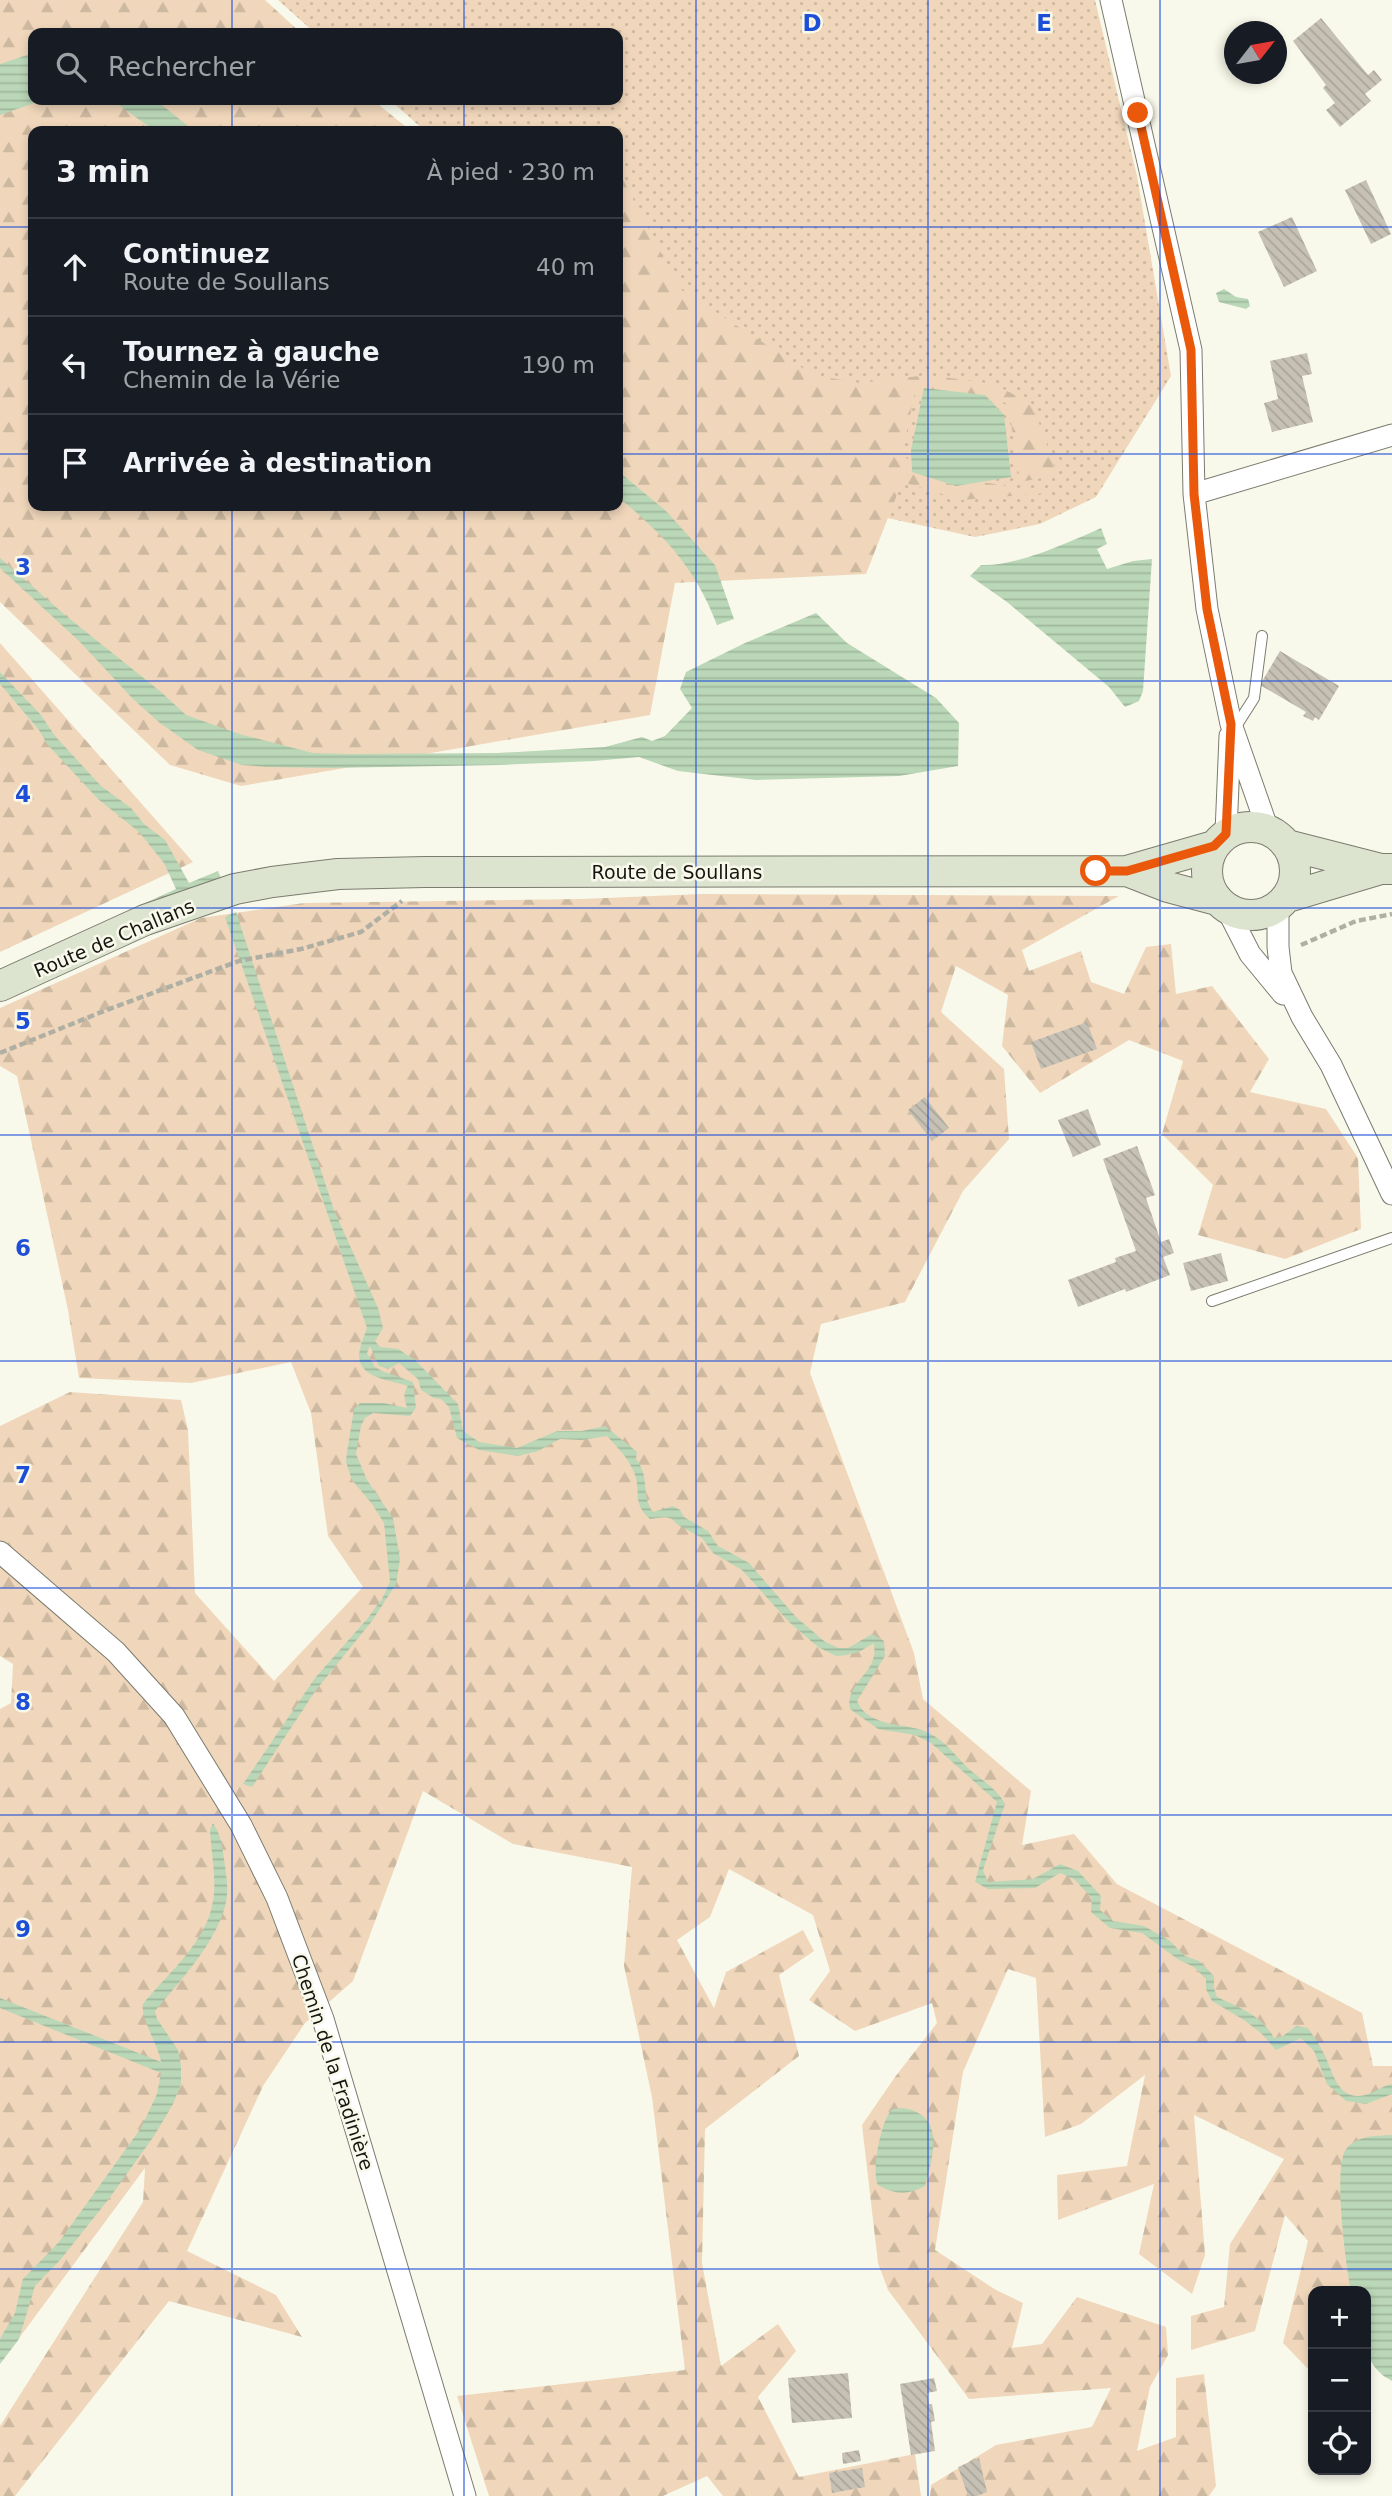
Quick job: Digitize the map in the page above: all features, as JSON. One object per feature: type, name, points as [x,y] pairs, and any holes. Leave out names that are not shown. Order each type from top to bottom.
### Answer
[{"type":"main road","points":[[1249,827],[1387,869],[1283,902],[1267,913],[1254,916],[1240,914],[1222,904],[1210,888],[1206,874],[1207,862],[1220,840],[1249,827]]},
{"type":"main road","points":[[1278,838],[1294,858],[1296,873],[1293,886],[1283,902]]},
{"type":"main road","name":"Route de Soullans","points":[[228,892],[272,882],[338,874],[1127,871],[1220,840]]},
{"type":"main road","name":"Route de Soullans","points":[[1127,871],[1222,904]]},
{"type":"main road","name":"Route de Challans","points":[[0,986],[145,920],[228,892]]},
{"type":"street","points":[[1111,0],[1191,350],[1194,494],[1207,609],[1232,727],[1278,838]]},
{"type":"street","points":[[1194,494],[1392,435]]},
{"type":"street","points":[[1220,840],[1232,727]]},
{"type":"street","points":[[1283,902],[1278,947],[1281,973],[1302,1017],[1331,1065],[1392,1195]]},
{"type":"street","points":[[1222,904],[1250,954],[1302,1017]]},
{"type":"street","name":"Chemin de la Fradinière","points":[[0,1552],[116,1652],[174,1716],[241,1825],[271,1886],[323,2019],[465,2496]]},
{"type":"lane","points":[[1232,727],[1251,706],[1254,698],[1262,636]]},
{"type":"lane","points":[[1212,1301],[1392,1238]]},
{"type":"path","points":[[0,1053],[239,961],[301,949],[360,932],[401,901]]},
{"type":"path","points":[[1278,947],[1303,944],[1356,921],[1392,914]]},
{"type":"green space","points":[[0,0],[265,0],[296,28],[28,28],[28,105],[379,105],[405,126],[28,126],[28,511],[623,511],[623,180],[680,289],[813,375],[860,383],[928,375],[994,384],[1032,404],[1058,475],[1020,482],[1008,403],[915,392],[902,454],[922,472],[1048,493],[962,500],[902,482],[866,574],[675,583],[650,715],[241,786],[170,765],[0,602]]},
{"type":"green space","points":[[278,0],[1095,0],[1137,176],[1171,376],[1096,497],[1040,524],[975,537],[878,516],[623,308],[623,126],[419,126],[396,105],[623,105],[623,28],[309,28]]},
{"type":"green space","points":[[0,643],[193,862],[0,952]]},
{"type":"green space","points":[[701,894],[1119,896],[1022,950],[1029,971],[1081,951],[1091,982],[1124,994],[1146,947],[1171,944],[1176,994],[1212,986],[1269,1059],[1250,1092],[1326,1109],[1358,1158],[1361,1229],[1285,1259],[1198,1235],[1213,1185],[1162,1134],[1183,1061],[1129,1040],[1040,1093],[1002,1046],[1008,995],[956,966],[941,1012],[1004,1069],[1009,1139],[963,1191],[905,1302],[821,1324],[810,1373],[914,1653],[923,1699],[1031,1791],[1022,1845],[1074,1834],[1117,1884],[1362,2013],[1373,2066],[1392,2066],[1392,2150],[1361,2286],[1308,2286],[1308,2369],[1283,2343],[1308,2241],[1285,2215],[1255,2331],[1191,2350],[1191,2316],[1224,2307],[1230,2244],[1284,2159],[1194,2115],[1205,2255],[1192,2294],[1139,2254],[1154,2184],[1058,2220],[1057,2175],[1127,2166],[1145,2075],[1081,2124],[1045,2137],[1036,1978],[1008,1969],[963,2072],[935,2250],[996,2290],[1023,2303],[1012,2348],[1042,2344],[1077,2297],[1166,2327],[1168,2355],[1150,2387],[1137,2451],[1176,2437],[1176,2378],[1204,2374],[1216,2486],[1209,2496],[930,2496],[931,2485],[996,2445],[1092,2427],[1111,2388],[969,2399],[888,2290],[878,2263],[862,2125],[937,2023],[932,2003],[855,2031],[809,2000],[830,1971],[813,1915],[729,1869],[710,1917],[677,1940],[714,2008],[726,1972],[803,1930],[814,1951],[779,1975],[799,2056],[705,2129],[702,2263],[721,2366],[778,2324],[796,2351],[758,2397],[799,2477],[915,2454],[921,2496],[723,2496],[707,2476],[663,2496],[489,2496],[457,2396],[685,2370],[652,2097],[624,1966],[632,1867],[513,1844],[423,1791],[353,1981],[305,2023],[263,2086],[187,2251],[276,2295],[302,2337],[169,2301],[15,2496],[0,2496],[0,2426],[143,2202],[145,2168],[11,2349],[0,2360],[0,1709],[11,1703],[13,1664],[0,1656],[0,1426],[70,1392],[181,1400],[188,1430],[195,1593],[274,1681],[363,1587],[328,1536],[311,1413],[291,1362],[191,1383],[79,1378],[68,1310],[17,1076],[0,1066],[0,1008],[201,918],[304,903],[581,899]]},
{"type":"shaded area","points":[[28,55],[29,105],[0,115],[0,64]]},
{"type":"shaded area","points":[[119,105],[162,105],[188,126],[148,126]]},
{"type":"shaded area","points":[[1224,289],[1236,297],[1248,299],[1250,306],[1246,309],[1219,302],[1216,293]]},
{"type":"shaded area","points":[[924,388],[985,395],[1004,415],[1011,477],[956,486],[912,472],[911,450]]},
{"type":"shaded area","points":[[623,475],[666,511],[715,565],[734,619],[717,625],[688,569],[650,525],[623,501]]},
{"type":"shaded area","points":[[1101,528],[1107,544],[1097,549],[1107,569],[1133,561],[1152,559],[1143,691],[1139,701],[1125,707],[1109,687],[1007,602],[970,576],[981,565],[995,565],[1026,558]]},
{"type":"shaded area","points":[[0,558],[186,715],[239,734],[313,753],[497,753],[605,747],[642,737],[652,741],[665,736],[692,708],[680,689],[686,672],[816,613],[847,643],[936,698],[959,723],[958,766],[899,776],[756,780],[678,771],[639,757],[499,765],[330,768],[242,765],[198,750],[160,723],[133,699],[80,642],[0,568]]},
{"type":"shaded area","points":[[0,672],[101,786],[131,808],[144,824],[165,840],[189,883],[218,871],[221,878],[0,975],[0,969],[176,889],[164,863],[139,832],[98,799],[47,744],[39,730],[0,684]]},
{"type":"shaded area","points":[[236,912],[334,1210],[378,1308],[383,1328],[375,1341],[380,1347],[398,1349],[415,1360],[458,1404],[463,1431],[479,1442],[517,1448],[557,1431],[582,1431],[605,1426],[637,1452],[636,1459],[641,1466],[647,1499],[653,1512],[673,1506],[680,1510],[684,1517],[708,1531],[718,1546],[749,1563],[796,1617],[824,1641],[838,1648],[848,1648],[872,1634],[884,1641],[885,1656],[857,1701],[863,1710],[879,1721],[935,1736],[1002,1799],[1005,1804],[983,1870],[988,1882],[1033,1879],[1060,1864],[1078,1871],[1101,1896],[1100,1910],[1113,1921],[1144,1926],[1170,1941],[1185,1956],[1199,1961],[1214,1976],[1217,1997],[1257,2018],[1274,2038],[1283,2036],[1296,2026],[1308,2028],[1336,2081],[1345,2092],[1360,2096],[1392,2084],[1392,2094],[1366,2104],[1346,2101],[1327,2084],[1314,2051],[1301,2038],[1276,2050],[1244,2020],[1212,2001],[1206,1989],[1206,1979],[1194,1967],[1179,1960],[1142,1933],[1110,1928],[1091,1912],[1092,1898],[1074,1879],[1060,1873],[1035,1888],[988,1889],[975,1882],[997,1802],[931,1743],[915,1735],[878,1729],[850,1709],[849,1701],[854,1687],[872,1663],[874,1643],[859,1652],[836,1656],[818,1647],[789,1622],[742,1570],[713,1553],[702,1538],[672,1519],[650,1519],[639,1502],[632,1467],[607,1436],[582,1440],[560,1439],[538,1451],[518,1456],[479,1450],[457,1438],[449,1407],[441,1399],[421,1390],[418,1379],[399,1363],[388,1369],[379,1366],[370,1346],[367,1353],[375,1367],[413,1382],[416,1408],[410,1416],[373,1413],[365,1418],[356,1454],[367,1480],[393,1518],[400,1559],[396,1584],[372,1621],[316,1690],[252,1787],[243,1784],[315,1678],[367,1619],[382,1599],[390,1582],[384,1523],[352,1480],[346,1462],[354,1409],[360,1403],[384,1403],[407,1408],[405,1394],[408,1386],[367,1372],[359,1359],[367,1328],[225,917]]},
{"type":"shaded area","points":[[213,1823],[221,1841],[227,1881],[227,1897],[222,1917],[207,1946],[155,2011],[157,2019],[178,2050],[181,2084],[173,2104],[154,2136],[108,2200],[61,2259],[35,2286],[19,2339],[0,2364],[0,2339],[15,2313],[23,2279],[59,2242],[141,2128],[157,2094],[161,2073],[0,2008],[0,1998],[161,2062],[144,2016],[143,2004],[195,1944],[209,1916],[214,1893],[210,1830]]},
{"type":"shaded area","points":[[904,2108],[917,2112],[926,2119],[931,2128],[933,2150],[925,2186],[902,2193],[878,2185],[876,2169],[878,2146],[889,2114],[893,2109]]},
{"type":"shaded area","points":[[1392,2135],[1392,2381],[1381,2373],[1371,2360],[1371,2286],[1350,2286],[1340,2194],[1343,2157],[1347,2148],[1362,2138]]},
{"type":"building","points":[[1321,18],[1368,75],[1374,70],[1382,80],[1365,94],[1371,101],[1340,127],[1326,110],[1335,103],[1323,88],[1326,85],[1293,41]]},
{"type":"building","points":[[1366,180],[1391,234],[1371,244],[1345,190]]},
{"type":"building","points":[[1292,217],[1317,271],[1284,287],[1258,232]]},
{"type":"building","points":[[1307,353],[1312,374],[1302,376],[1313,422],[1272,432],[1264,403],[1278,399],[1270,361]]},
{"type":"building","points":[[1280,651],[1339,686],[1319,720],[1315,717],[1313,721],[1303,716],[1306,712],[1260,685]]},
{"type":"building","points":[[1087,1022],[1097,1049],[1041,1069],[1031,1042]]},
{"type":"building","points":[[925,1097],[949,1128],[932,1141],[908,1110]]},
{"type":"building","points":[[1088,1109],[1101,1145],[1073,1157],[1058,1120]]},
{"type":"building","points":[[1137,1146],[1155,1195],[1146,1198],[1161,1242],[1169,1239],[1174,1253],[1163,1257],[1170,1275],[1078,1307],[1068,1280],[1116,1262],[1115,1258],[1136,1251],[1103,1159]]},
{"type":"building","points":[[1221,1253],[1228,1281],[1191,1291],[1183,1263]]},
{"type":"building","points":[[848,2373],[852,2418],[792,2423],[788,2378]]},
{"type":"building","points":[[934,2378],[937,2391],[927,2393],[935,2421],[931,2422],[935,2451],[911,2455],[900,2384]]},
{"type":"building","points":[[859,2450],[861,2461],[843,2464],[842,2453]]},
{"type":"building","points":[[979,2458],[987,2492],[968,2496],[958,2467]]},
{"type":"building","points":[[862,2468],[865,2487],[832,2493],[829,2473]]},
{"type":"route","points":[[1096,871],[1127,871],[1214,846],[1226,834],[1231,724],[1207,609],[1194,494],[1191,350],[1138,113]]}]
